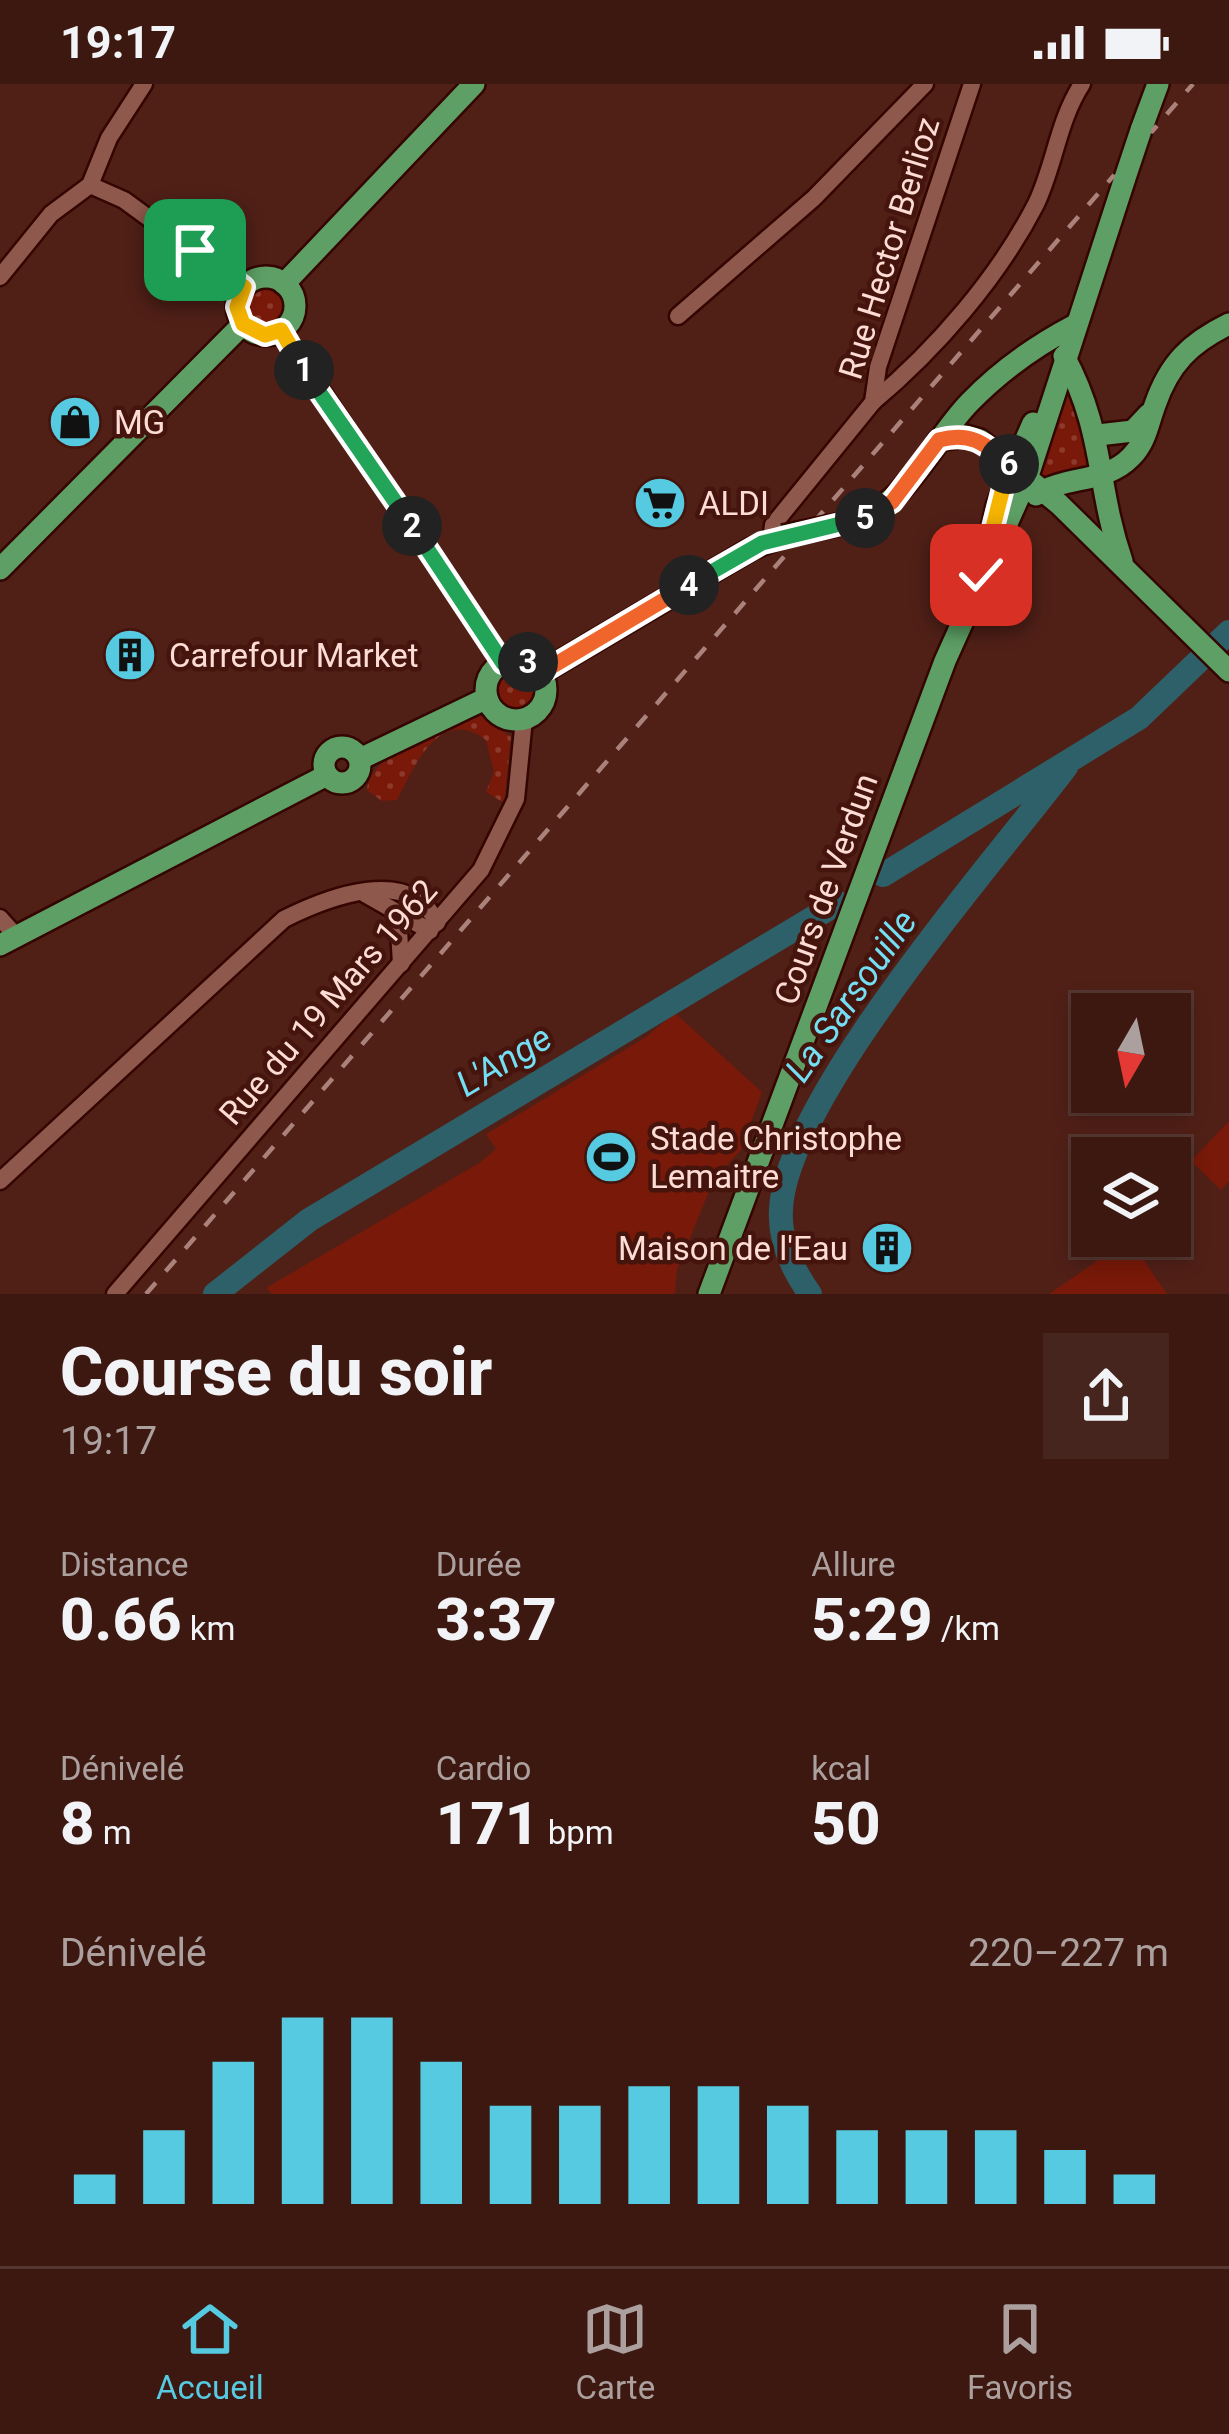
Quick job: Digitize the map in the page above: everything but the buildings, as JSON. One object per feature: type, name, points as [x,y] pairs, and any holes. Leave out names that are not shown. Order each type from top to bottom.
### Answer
[{"type":"main road","points":[[284,284],[474,84]]},
{"type":"main road","name":"Cours de Verdun","points":[[981,575],[1027,479],[1158,84]]},
{"type":"main road","points":[[262,278],[284,284],[294,309],[281,330],[265,335],[243,324],[237,307],[244,287],[262,278]]},
{"type":"main road","points":[[0,569],[243,324]]},
{"type":"main road","points":[[1027,479],[1105,475],[1137,451],[1154,407],[1187,348],[1229,324]]},
{"type":"main road","points":[[541,673],[777,538],[846,523],[892,502],[974,398],[1036,346],[1075,325]]},
{"type":"main road","points":[[1036,346],[1064,356],[1084,393],[1097,435],[1112,533],[1124,567]]},
{"type":"main road","points":[[1097,435],[1133,431],[1154,407]]},
{"type":"main road","points":[[939,440],[966,436],[980,440],[1124,567],[1229,671]]},
{"type":"main road","name":"Cours de Verdun","points":[[709,1294],[981,575],[1027,479]]},
{"type":"main road","points":[[526,662],[541,673],[546,696],[538,711],[524,719],[504,717],[487,698],[489,677],[503,663],[526,662]]},
{"type":"main road","points":[[8,940],[327,775],[340,783],[350,781],[360,770],[359,759],[487,698]]},
{"type":"street","points":[[0,277],[51,214],[90,184],[109,138],[145,84]]},
{"type":"street","points":[[679,316],[814,198],[926,84]]},
{"type":"street","name":"Rue Hector Berlioz","points":[[777,538],[773,525],[873,403],[878,367],[972,84]]},
{"type":"street","points":[[873,403],[987,281],[1019,234],[1038,200],[1066,109],[1082,84]]},
{"type":"street","points":[[90,184],[124,200],[244,287]]},
{"type":"street","points":[[281,330],[503,663]]},
{"type":"street","name":"Rue du 19 Mars 1962","points":[[115,1294],[461,896],[495,848],[516,799],[524,719]]},
{"type":"street","points":[[0,1181],[284,919],[323,899],[359,892],[461,896]]},
{"type":"street","points":[[359,892],[433,927]]},
{"type":"street","points":[[414,897],[430,908],[433,927]]},
{"type":"street","points":[[398,913],[401,964]]},
{"type":"street","points":[[0,918],[8,940]]},
{"type":"shaded area","points":[[267,289],[280,294],[285,307],[280,320],[267,325],[254,320],[249,307],[254,294]]},
{"type":"shaded area","points":[[1070,391],[1096,470],[1042,476],[1040,474]]},
{"type":"shaded area","points":[[518,670],[533,676],[539,691],[533,706],[518,712],[503,706],[497,691],[503,676]]},
{"type":"shaded area","points":[[482,716],[511,737],[504,803],[486,792],[494,772],[486,740],[469,731],[454,730],[430,745],[397,800],[382,801],[367,790],[371,776],[396,751],[431,731]]},
{"type":"shaded area","name":"Stade Christophe Lemaitre","points":[[675,1013],[762,1092],[741,1150],[714,1179],[677,1270],[675,1294],[272,1294],[266,1288],[479,1163],[496,1149],[486,1134],[646,1037]]},
{"type":"shaded area","points":[[1229,1121],[1229,1181],[1221,1190],[1191,1161]]},
{"type":"shaded area","points":[[1103,1257],[1141,1257],[1167,1294],[1049,1294]]},
{"type":"waterway","name":"L'Ange","points":[[883,875],[1139,718],[1229,632]]},
{"type":"waterway","name":"La Sarsouille","points":[[810,1294],[788,1254],[781,1209],[792,1162],[818,1107],[898,982],[1066,767]]},
{"type":"waterway","name":"L'Ange","points":[[215,1294],[309,1220],[838,903]]},
{"type":"railway","points":[[146,1294],[1193,84]]},
{"type":"place","name":"MG","points":[[75,422]]},
{"type":"place","name":"ALDI","points":[[660,503]]},
{"type":"place","name":"Carrefour Market","points":[[130,655]]},
{"type":"place","name":"Stade Christophe Lemaitre","points":[[611,1157]]},
{"type":"place","name":"Maison de l'Eau","points":[[887,1248]]},
{"type":"route","points":[[195,250],[244,287],[237,307],[248,329],[265,335],[281,330],[296,359],[503,663],[526,662],[541,673],[762,543],[871,515],[892,502],[939,440],[954,436],[980,440],[1012,466],[981,575]]}]
